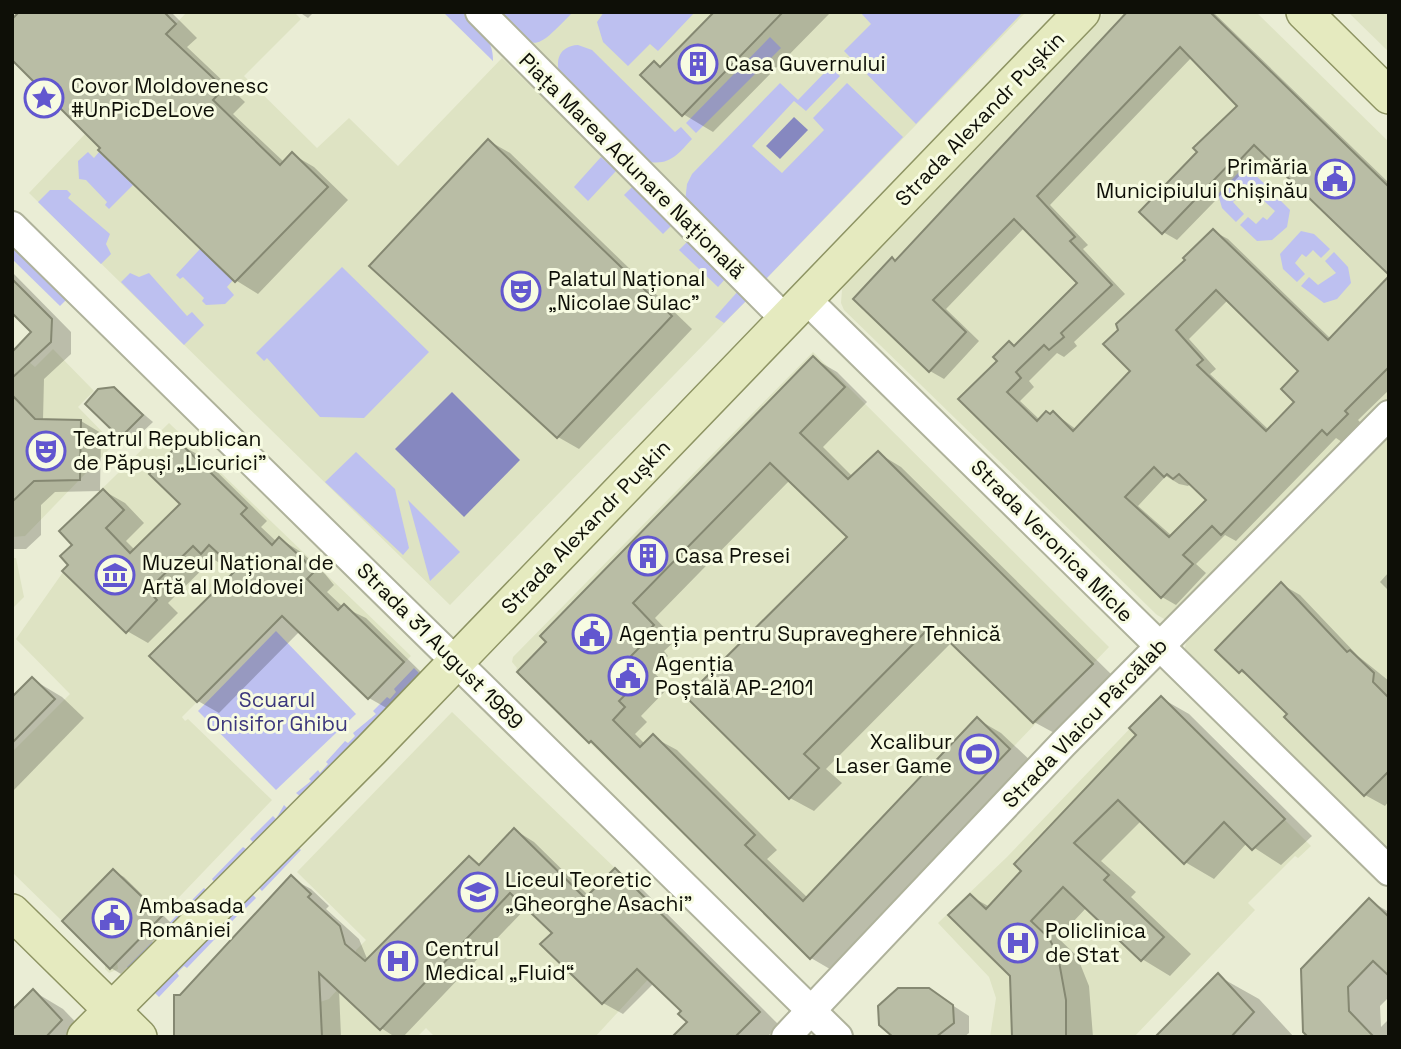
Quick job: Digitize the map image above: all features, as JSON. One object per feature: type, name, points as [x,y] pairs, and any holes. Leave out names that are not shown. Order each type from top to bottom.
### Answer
[{"type":"main road","name":"Strada Alexandr Pușkin","points":[[85,1037],[458,661],[1082,12]]},
{"type":"main road","points":[[1304,12],[1389,96]]},
{"type":"main road","points":[[12,912],[139,1037]]},
{"type":"street","name":"Piața Marea Adunare Națională","points":[[480,12],[795,309]]},
{"type":"street","name":"Strada 31 August 1989","points":[[12,226],[838,1037]]},
{"type":"street","name":"Strada Veronica Micle","points":[[795,309],[1159,647],[1389,871]]},
{"type":"street","name":"Strada Vlaicu Pârcălab","points":[[786,1037],[1159,647],[1389,415]]},
{"type":"shaded area","points":[[187,12],[294,12],[301,19],[244,76],[317,148],[349,118],[398,166],[502,58],[748,299],[450,605],[29,193],[85,134],[77,126]]},
{"type":"shaded area","points":[[491,12],[1026,12],[764,281]]},
{"type":"shaded area","points":[[1105,12],[1256,12],[1389,142],[1389,401],[1177,617],[1168,621],[1157,615],[844,310],[841,303],[847,278]]},
{"type":"shaded area","points":[[1348,12],[1389,12],[1389,52]]},
{"type":"shaded area","points":[[794,117],[808,130],[780,159],[766,146]]},
{"type":"shaded area","points":[[12,348],[35,367],[53,349],[94,391],[78,407],[114,444],[25,536],[12,537]]},
{"type":"shaded area","points":[[813,352],[1109,647],[810,959],[516,670],[512,662],[513,657]]},
{"type":"shaded area","points":[[452,392],[520,460],[464,517],[395,449]]},
{"type":"shaded area","points":[[169,423],[411,656],[368,699],[282,617],[182,717],[185,721],[188,719],[272,800],[117,962],[118,969],[109,973],[105,969],[105,963],[12,872],[12,752],[70,694],[16,639],[68,565],[60,556],[71,544],[59,531]]},
{"type":"shaded area","points":[[1389,429],[1389,851],[1185,652],[1185,647],[1188,636]]},
{"type":"shaded area","points":[[12,558],[16,558],[24,597],[12,609]]},
{"type":"shaded area","points":[[1161,696],[1311,846],[1298,858],[1295,856],[1248,903],[1255,910],[1134,1037],[990,1037],[996,998],[989,977],[938,923],[1007,857]]},
{"type":"shaded area","name":"Liceul Teoretic „Gheorghe Asachi”","points":[[452,712],[687,937],[595,1037],[435,1037],[426,1028],[417,1037],[174,1037],[174,995],[182,995],[257,911],[296,950],[320,1002],[329,999],[357,968],[356,950],[366,940],[297,872]]},
{"type":"green space","points":[[443,12],[462,12],[488,39],[493,61]]},
{"type":"green space","points":[[494,12],[573,12],[549,35],[534,43],[518,35]]},
{"type":"green space","points":[[604,12],[695,12],[658,51],[650,44],[628,66],[603,42],[597,22]]},
{"type":"green space","points":[[860,12],[1023,12],[916,124],[844,51],[871,24]]},
{"type":"green space","points":[[770,37],[781,48],[696,133],[686,123]]},
{"type":"green space","points":[[578,45],[592,50],[675,132],[681,127],[692,139],[667,161],[646,161],[561,77],[558,60],[562,51]]},
{"type":"green space","points":[[830,67],[840,76],[806,111],[794,101],[752,146],[782,173],[824,130],[813,118],[847,83],[903,137],[764,281],[685,202],[687,184],[692,174],[780,83],[798,100]]},
{"type":"green space","points":[[88,152],[94,158],[99,152],[133,185],[109,209],[105,205],[107,202],[86,180],[79,179],[78,161]]},
{"type":"green space","points":[[601,157],[616,171],[588,201],[574,187]]},
{"type":"green space","points":[[1240,171],[1253,173],[1269,188],[1260,197],[1252,190],[1245,197],[1241,194],[1233,202],[1244,214],[1236,222],[1222,208],[1218,194]]},
{"type":"green space","points":[[633,186],[672,225],[663,234],[624,195]]},
{"type":"green space","points":[[50,190],[67,190],[71,194],[68,198],[110,234],[106,244],[111,254],[101,264],[38,202]]},
{"type":"green space","points":[[1272,192],[1290,210],[1287,227],[1272,240],[1257,241],[1240,225],[1248,217],[1256,224],[1263,217],[1267,220],[1275,211],[1264,201]]},
{"type":"green space","points":[[1301,231],[1314,234],[1330,249],[1321,258],[1313,250],[1306,257],[1302,254],[1295,263],[1305,274],[1297,282],[1283,269],[1280,254]]},
{"type":"green space","points":[[688,241],[726,278],[718,287],[679,250]]},
{"type":"green space","points":[[12,243],[68,298],[60,306],[12,259]]},
{"type":"green space","points":[[200,249],[233,280],[227,287],[234,295],[225,304],[206,305],[202,301],[204,298],[183,277],[180,279],[176,275]]},
{"type":"green space","points":[[1334,252],[1348,267],[1351,283],[1337,299],[1324,303],[1301,286],[1309,277],[1318,285],[1336,273],[1325,261]]},
{"type":"green space","points":[[342,267],[429,352],[364,418],[320,417],[267,358],[264,361],[256,353]]},
{"type":"green space","points":[[130,273],[139,277],[149,273],[187,316],[192,312],[204,325],[184,345],[121,282]]},
{"type":"green space","points":[[739,290],[748,299],[724,323],[715,317]]},
{"type":"green space","points":[[356,452],[395,489],[409,548],[403,555],[325,482]]},
{"type":"green space","points":[[408,500],[460,552],[430,581]]},
{"type":"green space","name":"Scuarul Onisifor Ghibu","points":[[276,631],[356,714],[276,790],[198,711]]},
{"type":"green space","points":[[414,668],[419,673],[301,797],[296,793],[311,781],[309,779],[318,770],[320,773],[345,741],[348,743],[355,736],[353,733],[376,714],[373,711],[387,697],[390,699],[396,692],[394,689]]},
{"type":"green space","points":[[284,805],[289,810],[132,972],[127,967],[152,942],[155,944],[162,936],[159,934],[177,915],[180,917],[187,910],[185,907],[204,888],[207,891],[215,883],[212,879],[243,847],[246,849],[253,842],[250,839],[273,816],[276,819]]},
{"type":"green space","points":[[295,845],[301,850],[262,891],[259,888],[253,895],[256,898],[246,908],[243,905],[237,912],[239,914],[187,968],[184,966],[177,973],[179,976],[159,997],[154,992]]},
{"type":"building","points":[[19,12],[164,12],[176,24],[166,34],[224,88],[213,100],[280,165],[292,152],[328,187],[235,282],[98,150],[100,148],[12,60],[12,19]]},
{"type":"building","name":"Casa Guvernului","points":[[714,12],[783,12],[682,116],[640,75],[654,61],[660,67]]},
{"type":"building","points":[[1127,12],[1210,12],[1389,187],[1389,275],[1254,145],[1239,161],[1235,158],[1162,234],[1139,212],[1197,152],[1193,148],[1237,106],[1180,47],[1037,196],[1075,237],[1070,241],[1112,285],[1061,333],[1064,337],[1049,350],[1044,345],[1016,372],[1021,378],[1007,392],[1037,421],[1046,411],[1050,414],[1053,411],[1073,431],[1130,371],[1103,344],[1118,330],[1116,324],[1185,260],[1183,258],[1213,229],[1328,340],[1389,276],[1389,367],[1345,411],[1348,414],[1327,435],[1322,430],[1221,535],[1212,526],[1183,555],[1193,564],[1161,598],[958,399],[997,361],[993,357],[1009,341],[1014,346],[1077,283],[1014,219],[933,300],[966,332],[929,372],[853,299],[892,257],[895,261]],"holes":[[[1216,290],[1298,371],[1281,389],[1294,402],[1266,431],[1197,365],[1203,360],[1176,330]],[[1154,467],[1164,477],[1167,474],[1173,479],[1179,474],[1206,500],[1169,537],[1125,497]]]},
{"type":"building","name":"Palatul Național „Nicolae Sulac”","points":[[488,139],[672,316],[557,438],[369,266]]},
{"type":"building","points":[[12,279],[52,319],[51,342],[12,378],[12,352],[31,332],[12,313]]},
{"type":"building","points":[[813,356],[845,387],[800,433],[848,479],[878,451],[1093,664],[1033,723],[932,625],[804,754],[819,768],[789,799],[686,697],[847,537],[770,463],[633,603],[654,625],[641,637],[645,642],[630,657],[647,673],[619,701],[625,707],[613,720],[640,747],[653,734],[755,835],[745,845],[803,901],[977,717],[1010,749],[810,959],[591,741],[589,743],[517,672],[546,642],[540,636]]},
{"type":"building","points":[[114,387],[143,415],[125,433],[115,433],[85,404],[98,389]]},
{"type":"building","name":"Teatrul Republican de Păpuși „Licurici”","points":[[12,395],[35,419],[81,420],[80,480],[34,481],[12,502]]},
{"type":"building","name":"Muzeul Național de Artă al Moldovei","points":[[180,443],[247,508],[241,514],[272,545],[279,537],[304,560],[314,572],[307,579],[338,610],[344,604],[404,662],[368,699],[282,616],[197,702],[149,656],[236,570],[209,545],[201,554],[193,546],[148,590],[157,600],[126,633],[62,571],[68,565],[60,556],[72,545],[59,531],[103,489],[124,510],[106,528],[130,553],[180,504],[149,474]]},
{"type":"building","points":[[1281,582],[1347,652],[1350,650],[1374,673],[1373,682],[1389,698],[1389,771],[1364,796],[1284,717],[1287,714],[1242,670],[1239,673],[1215,650]]},
{"type":"building","points":[[32,677],[55,699],[12,743],[12,697]]},
{"type":"building","points":[[1161,696],[1285,819],[1252,850],[1224,822],[1184,864],[1118,800],[1074,843],[1109,875],[1104,880],[1164,937],[1141,961],[1063,887],[1031,921],[1049,938],[1058,956],[1066,1000],[1066,1037],[1012,1037],[1010,976],[948,915],[970,894],[986,909],[1021,871],[1014,864],[1136,735],[1129,728]]},
{"type":"building","points":[[514,828],[585,898],[615,868],[760,1012],[735,1037],[672,1037],[687,1022],[678,1014],[681,1011],[637,969],[602,1004],[540,944],[552,933],[510,893],[380,1030],[319,973],[322,1037],[174,1037],[174,995],[180,995],[291,875],[311,894],[308,897],[340,926],[345,944],[365,961],[469,856],[479,865]]},
{"type":"building","name":"Ambasada României","points":[[113,869],[162,916],[110,969],[62,921]]},
{"type":"building","points":[[1369,898],[1389,917],[1389,976],[1373,961],[1348,987],[1349,1011],[1374,1037],[1308,1037],[1303,1032],[1301,969]]},
{"type":"building","points":[[1218,973],[1254,1012],[1231,1037],[1155,1037]]},
{"type":"building","points":[[898,988],[929,988],[953,1005],[954,1023],[936,1037],[893,1037],[879,1025],[878,1006]]},
{"type":"building","points":[[33,989],[62,1020],[46,1037],[12,1037],[12,1010]]},
{"type":"place","name":"Casa Guvernului","points":[[698,64]]},
{"type":"place","name":"Covor Moldovenesc #UnPicDeLove","points":[[44,98]]},
{"type":"place","name":"Primăria Municipiului Chișinău","points":[[1335,179]]},
{"type":"place","name":"Palatul Național „Nicolae Sulac”","points":[[521,291]]},
{"type":"place","name":"Teatrul Republican de Păpuși „Licurici”","points":[[46,451]]},
{"type":"place","name":"Casa Presei","points":[[648,556]]},
{"type":"place","name":"Muzeul Național de Artă al Moldovei","points":[[115,575]]},
{"type":"place","name":"Agenția pentru Supraveghere Tehnică","points":[[592,634]]},
{"type":"place","name":"Agenția Poștală AP-2101","points":[[628,676]]},
{"type":"place","name":"Xcalibur Laser Game","points":[[979,754]]},
{"type":"place","name":"Liceul Teoretic „Gheorghe Asachi”","points":[[478,892]]},
{"type":"place","name":"Ambasada României","points":[[112,918]]},
{"type":"place","name":"Policlinica de Stat","points":[[1018,943]]},
{"type":"place","name":"Centrul Medical „Fluid“","points":[[398,961]]}]
